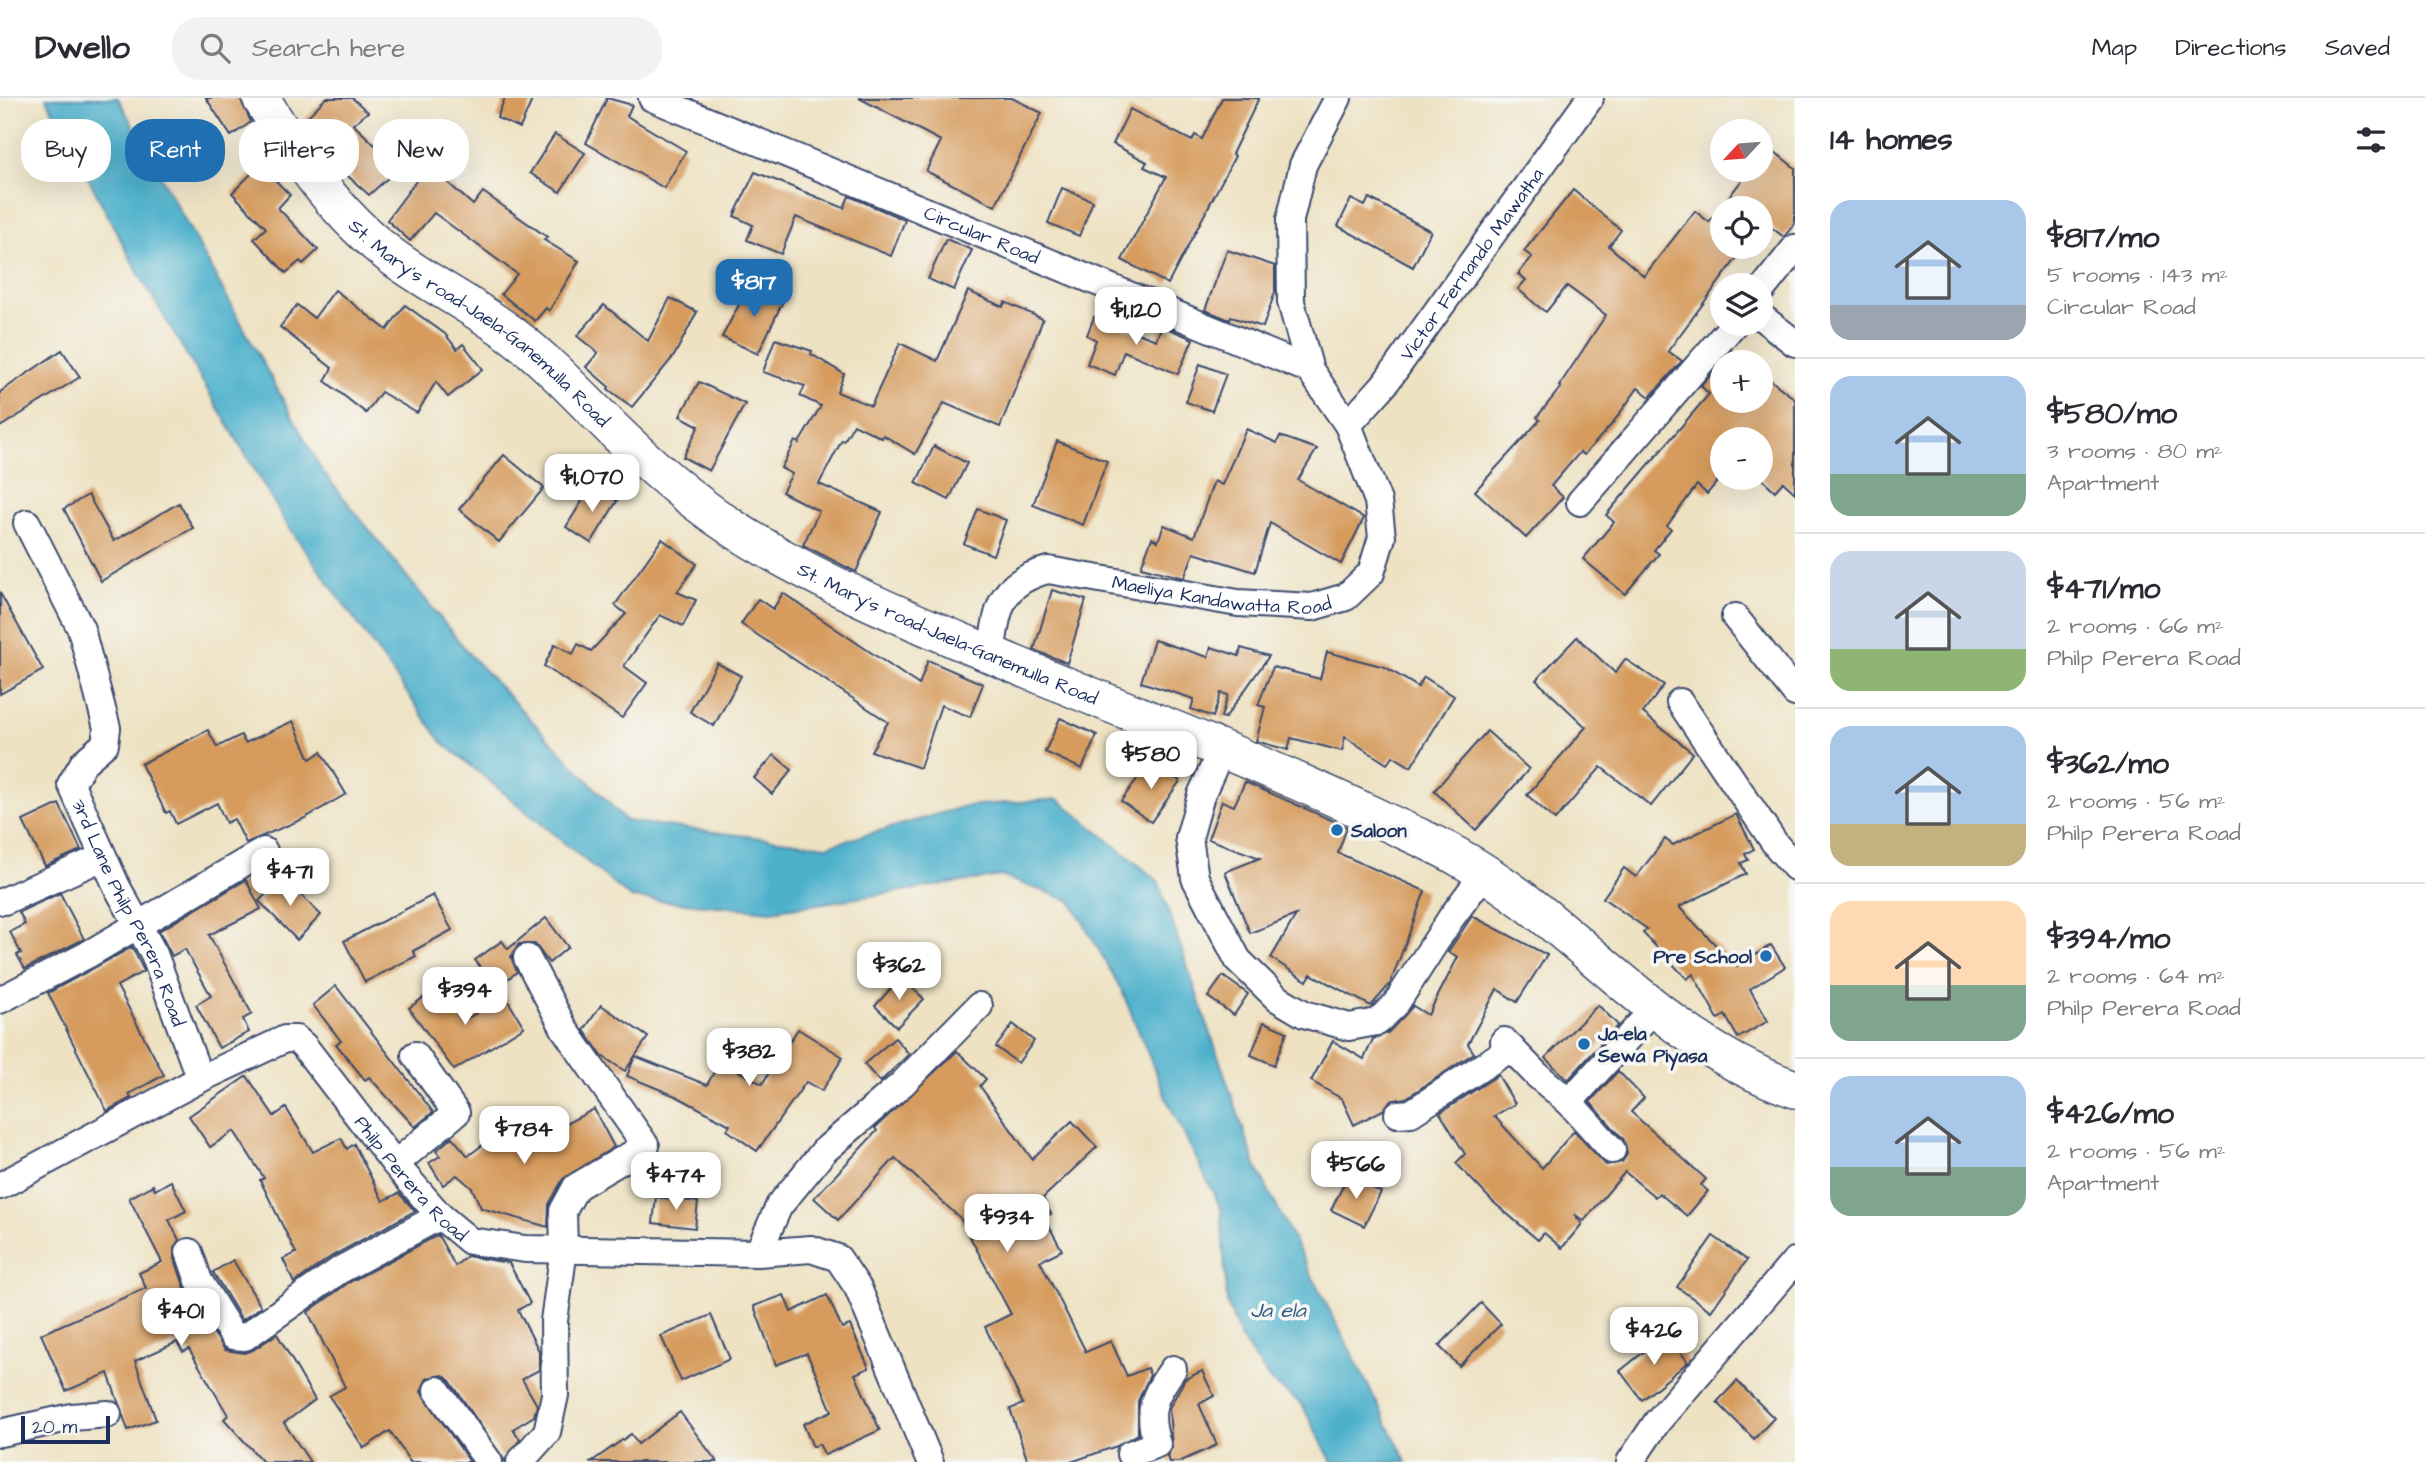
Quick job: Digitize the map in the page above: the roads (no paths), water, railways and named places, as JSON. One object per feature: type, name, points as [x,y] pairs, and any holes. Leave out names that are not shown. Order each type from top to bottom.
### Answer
[{"type":"main road","name":"St. Mary's road-Jaela-Ganemulla Road","points":[[261,98],[300,158],[362,232],[426,281],[461,299],[515,337],[624,440],[707,510],[753,541],[846,593],[1311,786],[1455,855],[1485,872],[1588,952],[1681,1031],[1724,1058],[1795,1089]]},
{"type":"street","name":"Circular Road","points":[[653,98],[1310,370]]},
{"type":"street","name":"Victor Fernando Mawatha","points":[[1348,425],[1384,385],[1590,98]]},
{"type":"street","name":"Maeliya Kandawatta Road","points":[[991,654],[998,611],[1008,589],[1030,575],[1048,570],[1238,603],[1312,607],[1346,597],[1370,573],[1382,537],[1378,500],[1348,425],[1310,370],[1291,302],[1290,220],[1303,164],[1329,101]]},
{"type":"street","points":[[1773,276],[1795,248]]},
{"type":"street","points":[[1773,326],[1795,343]]},
{"type":"street","points":[[1580,502],[1724,336]]},
{"type":"street","name":"3rd Lane Philp Perera Road","points":[[27,523],[80,629],[107,728],[105,744],[84,761],[71,784],[103,857],[154,954],[200,1079]]},
{"type":"street","points":[[1735,617],[1795,693]]},
{"type":"street","points":[[1680,702],[1776,845],[1795,867]]},
{"type":"street","points":[[1222,749],[1201,795],[1189,838],[1195,878],[1238,960],[1277,998],[1304,1014],[1349,1027],[1377,1021],[1395,1005],[1451,918],[1485,872]]},
{"type":"street","points":[[1,1000],[138,925],[264,851]]},
{"type":"street","points":[[4,901],[103,857]]},
{"type":"street","points":[[520,1462],[547,1432],[555,1395],[554,1321],[564,1249],[563,1211],[576,1187],[646,1146],[565,1030],[527,958]]},
{"type":"street","points":[[758,1253],[779,1206],[824,1151],[902,1084],[979,1006]]},
{"type":"street","points":[[1569,1102],[1654,1009]]},
{"type":"street","name":"Philp Perera Road","points":[[0,1186],[200,1079],[285,1039],[296,1039],[304,1045],[395,1164],[440,1216],[470,1241],[525,1249],[758,1253],[811,1250],[838,1258],[858,1288],[930,1462]]},
{"type":"street","points":[[1398,1114],[1411,1113],[1507,1044],[1537,1075],[1569,1102],[1612,1150]]},
{"type":"street","points":[[395,1164],[456,1113],[415,1055]]},
{"type":"street","points":[[189,1252],[199,1281],[233,1336],[245,1337],[340,1270],[440,1216]]},
{"type":"street","points":[[1630,1462],[1657,1422],[1795,1261]]},
{"type":"street","points":[[1125,1459],[1157,1444],[1151,1425],[1154,1396],[1173,1369]]},
{"type":"street","points":[[437,1390],[489,1462]]},
{"type":"street","points":[[0,1433],[72,1416],[108,1414]]},
{"type":"water","name":"Ja ela","points":[[46,98],[118,98],[129,119],[125,119],[125,182],[164,182],[322,471],[470,655],[626,821],[827,846],[966,806],[1058,799],[1158,881],[1256,1166],[1407,1462],[1332,1462],[1302,1405],[1270,1380],[1240,1337],[1227,1303],[1221,1208],[1168,1102],[1122,991],[1071,901],[1001,876],[771,911],[631,898],[442,742],[286,523],[136,269],[90,182],[111,182],[111,119],[57,119]]},
{"type":"place","name":"Saloon","points":[[1337,830]]},
{"type":"place","name":"Pre School","points":[[1766,956]]},
{"type":"place","name":"Ja-ela Sewa Piyasa","points":[[1584,1044]]}]
